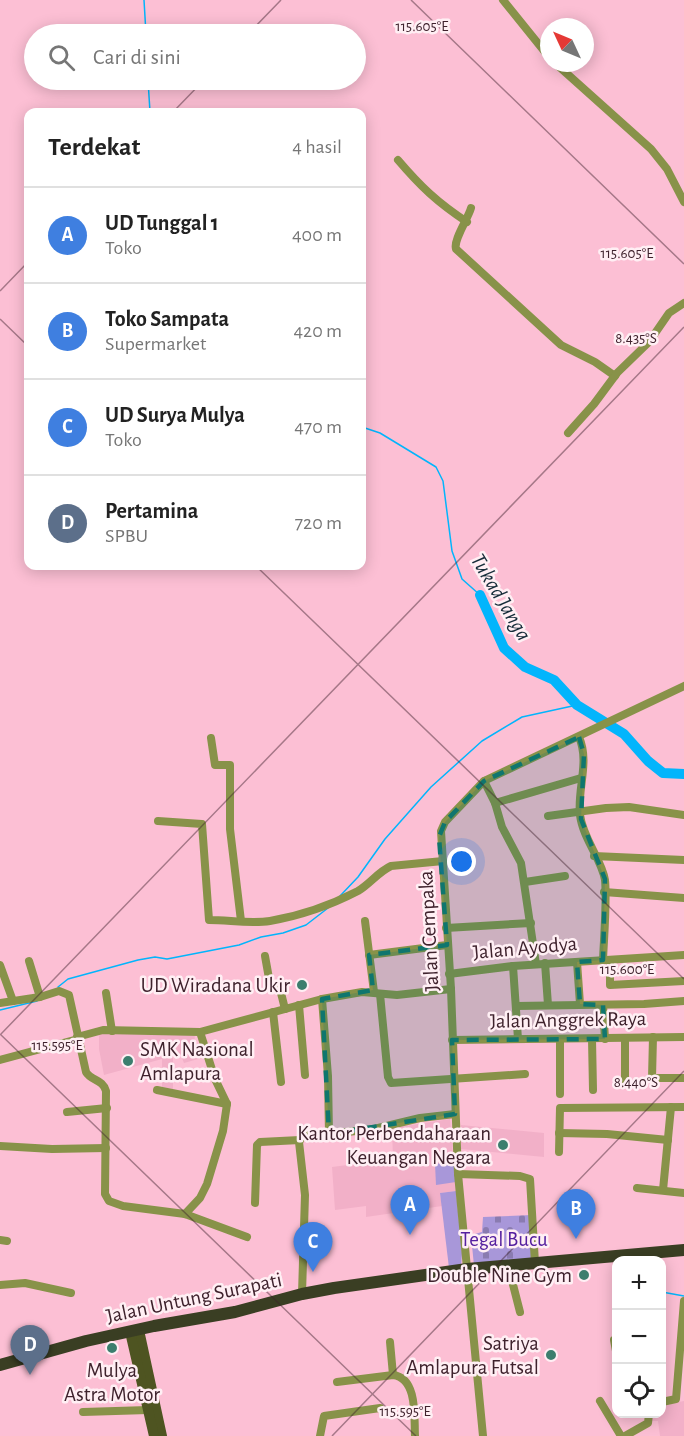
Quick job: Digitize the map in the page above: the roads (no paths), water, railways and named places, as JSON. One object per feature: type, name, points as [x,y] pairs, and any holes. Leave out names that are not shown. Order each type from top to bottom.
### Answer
[{"type":"highway","name":"Jalan Untung Surapati","points":[[0,1365],[86,1341],[235,1312],[302,1294],[467,1269],[684,1250]]},
{"type":"main road","points":[[135,1331],[154,1436]]},
{"type":"main road","points":[[135,1331],[162,1436]]},
{"type":"street","points":[[503,0],[540,46]]},
{"type":"street","points":[[565,72],[651,149],[667,170],[684,202]]},
{"type":"street","points":[[398,160],[439,204],[467,222]]},
{"type":"street","points":[[471,208],[467,222],[455,242],[456,249],[561,345],[595,362],[615,376]]},
{"type":"street","points":[[568,433],[615,376],[649,342],[669,313],[684,303]]},
{"type":"street","name":"Jalan Cempaka","points":[[483,1436],[458,1174],[451,989],[440,837],[442,826],[484,781],[684,686]]},
{"type":"street","name":"Jalan Ayodya","points":[[579,737],[584,754],[580,812],[585,835],[605,879],[607,960]]},
{"type":"street","points":[[211,738],[215,765],[230,765],[230,829],[242,921]]},
{"type":"street","points":[[495,802],[582,778]]},
{"type":"street","points":[[484,781],[495,802],[502,827],[521,862],[536,964]]},
{"type":"street","points":[[548,816],[629,807],[684,815]]},
{"type":"street","points":[[158,821],[202,824],[209,920],[269,921],[296,915],[360,890],[391,866],[443,861]]},
{"type":"street","points":[[594,856],[684,860]]},
{"type":"street","points":[[525,882],[565,876]]},
{"type":"street","points":[[604,892],[684,898]]},
{"type":"street","points":[[365,921],[389,1080],[394,1084],[525,1074]]},
{"type":"street","points":[[446,928],[531,923]]},
{"type":"street","points":[[369,955],[447,945]]},
{"type":"street","points":[[265,956],[270,984],[272,987],[280,988],[285,1009]]},
{"type":"street","name":"Jalan Ayodya","points":[[449,974],[545,963],[683,958]]},
{"type":"street","points":[[607,960],[610,985],[684,981]]},
{"type":"street","points":[[29,961],[40,997]]},
{"type":"street","points":[[577,962],[580,1004]]},
{"type":"street","points":[[545,963],[548,1005]]},
{"type":"street","points":[[0,966],[13,1001]]},
{"type":"street","points":[[513,966],[518,1039]]},
{"type":"street","points":[[0,1060],[99,1031],[200,1032],[322,999],[377,993],[397,995],[451,989]]},
{"type":"street","points":[[0,1003],[40,997],[56,991],[67,993],[86,1072],[88,1076],[105,1086],[105,1194],[109,1201],[123,1206],[185,1214],[247,1237]]},
{"type":"street","points":[[106,993],[112,1030]]},
{"type":"street","points":[[322,999],[328,1076],[329,1134]]},
{"type":"street","points":[[516,1006],[684,1001]]},
{"type":"street","points":[[298,1005],[304,1075]]},
{"type":"street","points":[[603,1005],[605,1039]]},
{"type":"street","points":[[273,1012],[281,1082]]},
{"type":"street","points":[[185,1214],[200,1198],[207,1184],[223,1131],[226,1104],[215,1079],[200,1032]]},
{"type":"street","points":[[653,1037],[652,1078],[684,1078]]},
{"type":"street","name":"Jalan Anggrek Raya","points":[[452,1040],[684,1037]]},
{"type":"street","points":[[625,1038],[625,1084]]},
{"type":"street","points":[[560,1039],[560,1094]]},
{"type":"street","points":[[592,1039],[593,1090]]},
{"type":"street","points":[[157,1090],[226,1104]]},
{"type":"street","points":[[663,1190],[671,1107]]},
{"type":"street","points":[[559,1152],[560,1108],[684,1107]]},
{"type":"street","points":[[67,1112],[106,1108]]},
{"type":"street","points":[[302,1294],[305,1195],[300,1140],[304,1135],[374,1129],[420,1118],[455,1114]]},
{"type":"street","points":[[559,1133],[607,1134],[668,1140]]},
{"type":"street","points":[[255,1203],[257,1145],[260,1142],[300,1140]]},
{"type":"street","points":[[0,1146],[52,1149],[106,1148]]},
{"type":"street","points":[[458,1174],[520,1176],[530,1179],[535,1263]]},
{"type":"street","points":[[637,1188],[684,1192]]},
{"type":"street","points":[[508,1265],[520,1312]]},
{"type":"street","points":[[0,1285],[25,1283],[71,1293]]},
{"type":"street","points":[[666,1401],[676,1399],[684,1301]]},
{"type":"street","points":[[390,1342],[393,1375]]},
{"type":"street","points":[[337,1382],[393,1375],[402,1377],[410,1388],[415,1436]]},
{"type":"street","points":[[600,1401],[623,1436],[648,1423],[648,1418]]},
{"type":"street","points":[[320,1436],[324,1416],[380,1408]]},
{"type":"street","points":[[83,1412],[148,1410]]},
{"type":"waterway","name":"Tukad Janga","points":[[144,0],[145,24]]},
{"type":"waterway","name":"Tukad Janga","points":[[149,90],[150,108]]},
{"type":"waterway","name":"Tukad Janga","points":[[366,428],[380,433],[436,467],[443,481],[452,551],[462,579],[480,595]]},
{"type":"waterway","name":"Tukad Janga","points":[[480,595],[504,648],[525,667],[554,680],[577,705],[624,734],[648,761],[663,773],[684,774]]},
{"type":"waterway","points":[[340,896],[358,877],[385,839],[431,787],[482,741],[522,717],[577,705]]},
{"type":"waterway","points":[[58,987],[68,979],[138,960],[155,957],[167,959],[239,945],[261,937],[283,933],[306,925],[328,908]]},
{"type":"waterway","points":[[0,1010],[37,1001]]},
{"type":"waterway","points":[[666,1293],[684,1296]]},
{"type":"place","name":"UD Wiradana Ukir","points":[[302,985]]},
{"type":"place","name":"SMK Nasional Amlapura","points":[[128,1061]]},
{"type":"place","name":"Kantor Perbendaharaan Keuangan Negara","points":[[503,1145]]},
{"type":"place","name":"UD Tunggal 1","points":[[410,1235]]},
{"type":"place","name":"Toko Sampata","points":[[576,1239]]},
{"type":"place","name":"UD Surya Mulya","points":[[313,1272]]},
{"type":"place","name":"Double Nine Gym","points":[[584,1275]]},
{"type":"place","name":"Mulya Astra Motor","points":[[112,1348]]},
{"type":"place","name":"Satriya Amlapura Futsal","points":[[551,1355]]},
{"type":"place","name":"Pertamina","points":[[30,1375]]},
{"type":"park label","name":"Tegal Bucu","points":[[504,1239]]}]
